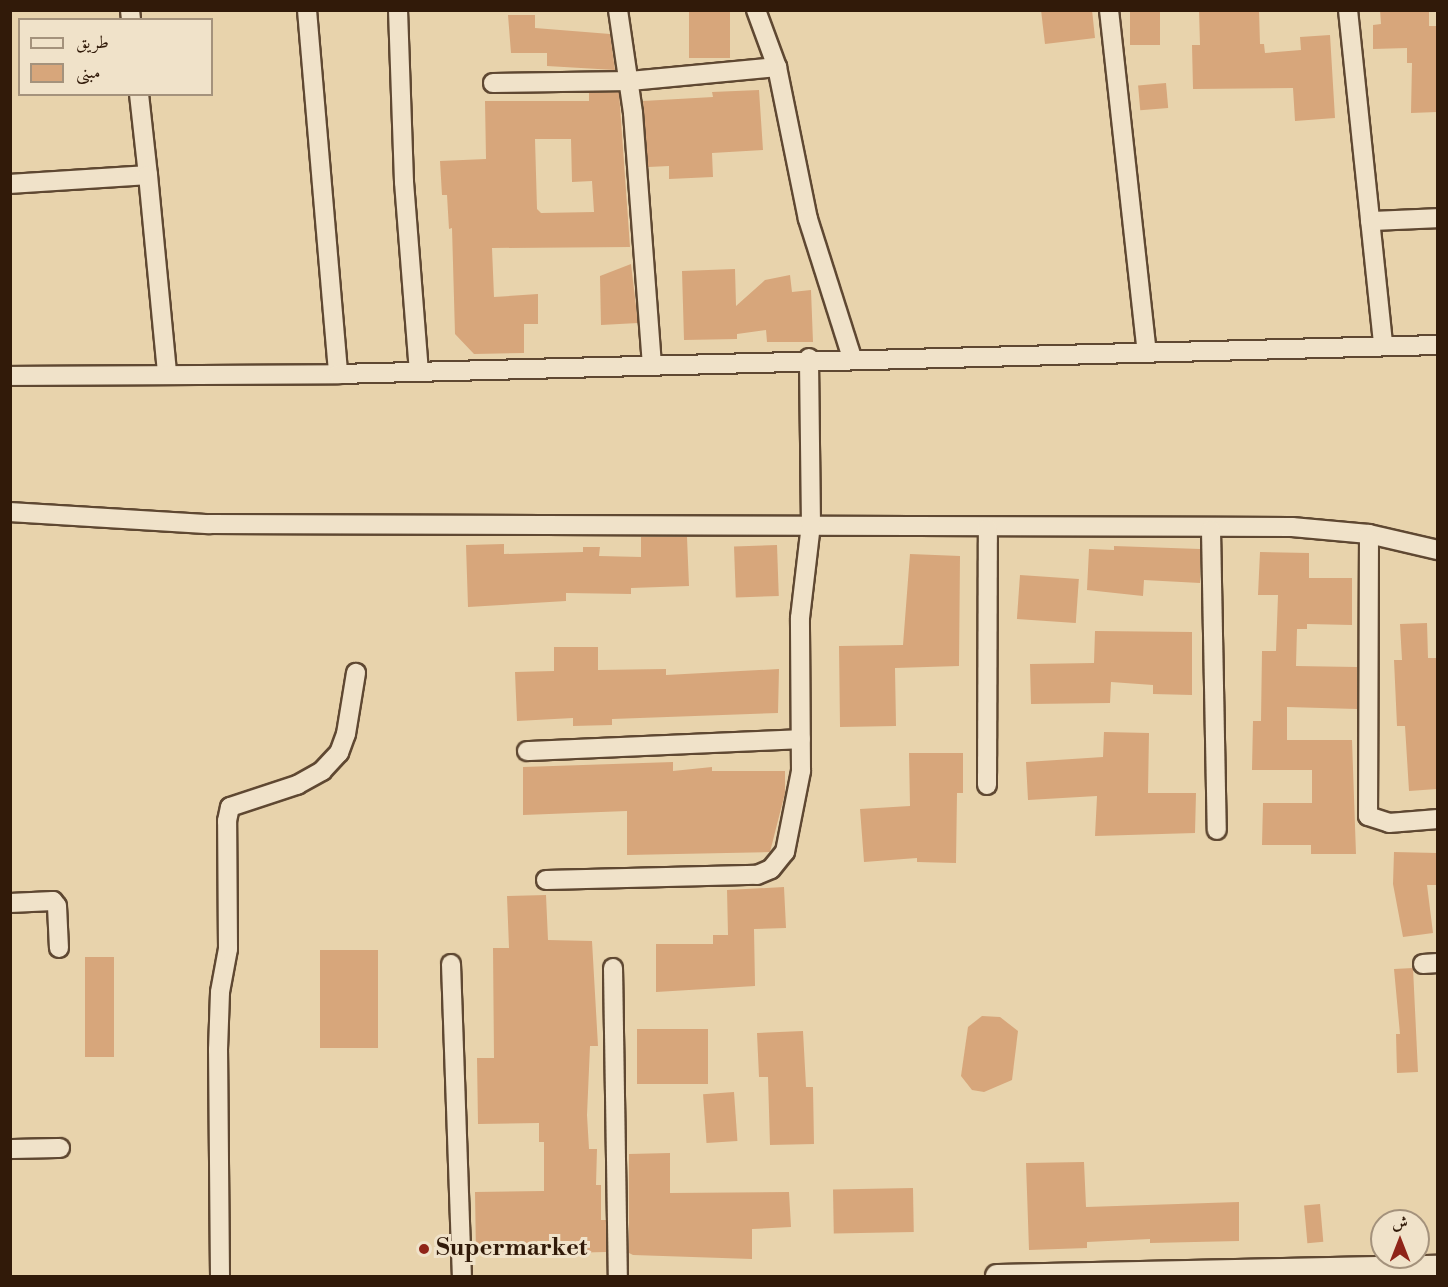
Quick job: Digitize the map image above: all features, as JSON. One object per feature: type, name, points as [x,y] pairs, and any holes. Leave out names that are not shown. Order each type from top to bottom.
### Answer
[{"type":"street","points":[[307,10],[338,374]]},
{"type":"street","points":[[398,10],[404,182],[419,371]]},
{"type":"street","points":[[618,10],[630,81],[652,365]]},
{"type":"street","points":[[756,10],[777,68],[808,219],[852,358]]},
{"type":"street","points":[[1109,10],[1147,352]]},
{"type":"street","points":[[1348,10],[1383,345]]},
{"type":"street","points":[[493,83],[630,81],[777,68]]},
{"type":"street","points":[[139,96],[167,373]]},
{"type":"street","points":[[10,184],[148,174]]},
{"type":"street","points":[[1370,221],[1437,218]]},
{"type":"street","points":[[10,376],[167,373],[338,374],[809,358],[1437,345]]},
{"type":"street","points":[[546,880],[757,875],[771,869],[786,852],[793,823],[801,739],[800,618],[811,525],[809,358]]},
{"type":"street","points":[[10,512],[209,524],[811,525],[1211,530],[1292,527],[1369,534],[1437,550]]},
{"type":"street","points":[[987,785],[988,528]]},
{"type":"street","points":[[1211,530],[1217,830]]},
{"type":"street","points":[[1369,534],[1368,816],[1389,823],[1437,819]]},
{"type":"street","points":[[220,1276],[218,1050],[220,993],[228,949],[226,821],[230,807],[297,785],[322,771],[339,753],[346,734],[356,673]]},
{"type":"street","points":[[527,751],[801,739]]},
{"type":"street","points":[[10,903],[53,901],[57,906],[59,948]]},
{"type":"street","points":[[451,964],[462,1276]]},
{"type":"street","points":[[614,968],[618,1276]]},
{"type":"street","points":[[10,1149],[60,1148]]},
{"type":"street","points":[[997,1276],[1437,1267]]},
{"type":"building","points":[[689,10],[730,10],[730,58],[689,58]]},
{"type":"building","points":[[1041,10],[1092,10],[1095,38],[1045,44]]},
{"type":"building","points":[[1130,10],[1160,10],[1160,45],[1130,45]]},
{"type":"building","points":[[1199,10],[1259,10],[1260,44],[1264,44],[1265,53],[1301,50],[1300,37],[1330,35],[1335,118],[1295,121],[1293,88],[1193,89],[1192,45],[1200,45]]},
{"type":"building","points":[[1380,10],[1429,10],[1429,26],[1437,26],[1437,112],[1411,113],[1412,63],[1407,63],[1407,48],[1373,49],[1373,25],[1381,24]]},
{"type":"building","points":[[508,15],[535,15],[535,28],[610,34],[615,70],[547,66],[547,53],[511,53]]},
{"type":"building","points":[[1166,83],[1168,108],[1140,110],[1138,85]]},
{"type":"building","points":[[759,90],[763,150],[712,153],[713,177],[669,179],[669,166],[648,167],[643,101],[713,97],[712,92]]},
{"type":"building","points":[[619,92],[630,247],[492,248],[494,297],[538,294],[538,324],[524,324],[524,353],[474,354],[455,334],[452,228],[449,229],[447,195],[442,195],[440,161],[486,159],[485,101],[589,101],[589,93]],"holes":[[[535,139],[571,139],[572,182],[592,181],[594,212],[541,213],[537,209]]]},
{"type":"building","points":[[631,264],[638,323],[601,325],[600,276]]},
{"type":"building","points":[[735,269],[736,306],[765,280],[790,275],[792,292],[811,290],[813,342],[767,342],[766,330],[737,334],[737,339],[684,340],[682,271]]},
{"type":"building","points":[[641,537],[687,537],[689,586],[631,588],[631,594],[566,593],[566,601],[468,607],[466,545],[504,544],[504,554],[583,552],[583,547],[600,547],[599,556],[641,557]]},
{"type":"building","points":[[777,545],[779,596],[736,597],[734,547]]},
{"type":"building","points":[[1114,546],[1200,549],[1200,583],[1144,580],[1143,596],[1087,590],[1089,549],[1114,550]]},
{"type":"building","points":[[1260,552],[1309,553],[1309,578],[1352,578],[1352,625],[1307,624],[1307,629],[1297,629],[1296,666],[1357,667],[1357,709],[1287,707],[1287,740],[1352,740],[1356,854],[1311,854],[1311,845],[1262,845],[1263,803],[1312,803],[1312,770],[1252,770],[1253,721],[1261,721],[1262,651],[1276,651],[1278,595],[1258,595]]},
{"type":"building","points":[[910,554],[960,556],[959,666],[895,668],[896,726],[840,727],[839,646],[903,645]]},
{"type":"building","points":[[1020,575],[1079,579],[1076,623],[1017,619]]},
{"type":"building","points":[[1427,623],[1428,658],[1437,658],[1437,789],[1409,791],[1405,726],[1397,726],[1394,660],[1402,660],[1400,624]]},
{"type":"building","points":[[1095,631],[1192,632],[1192,695],[1153,694],[1153,685],[1111,682],[1110,703],[1031,704],[1030,664],[1094,663]]},
{"type":"building","points":[[554,647],[598,647],[598,670],[666,669],[666,675],[779,669],[778,713],[612,719],[612,725],[573,726],[573,718],[517,721],[515,672],[554,671]]},
{"type":"building","points":[[1104,732],[1149,733],[1148,793],[1196,793],[1195,833],[1095,836],[1097,796],[1028,800],[1026,762],[1103,757]]},
{"type":"building","points":[[909,753],[963,753],[963,793],[957,793],[956,863],[917,862],[917,858],[864,862],[860,809],[910,806]]},
{"type":"building","points":[[673,762],[673,771],[712,767],[712,771],[785,771],[785,793],[770,852],[627,855],[627,811],[523,815],[523,767]]},
{"type":"building","points":[[1394,852],[1437,853],[1437,885],[1427,885],[1433,933],[1403,937],[1393,884]]},
{"type":"building","points":[[784,887],[786,928],[754,929],[755,986],[656,992],[656,944],[713,944],[713,935],[728,935],[727,890]]},
{"type":"building","points":[[546,895],[548,940],[592,941],[598,1046],[590,1046],[587,1115],[589,1149],[597,1149],[596,1185],[601,1185],[601,1220],[606,1220],[606,1252],[476,1255],[475,1192],[544,1191],[544,1142],[539,1142],[539,1123],[478,1124],[477,1058],[494,1058],[493,948],[509,948],[507,896]]},
{"type":"building","points":[[320,950],[378,950],[378,1048],[320,1048]]},
{"type":"building","points":[[85,957],[114,957],[114,1057],[85,1057]]},
{"type":"building","points":[[1413,968],[1418,1072],[1397,1073],[1396,1034],[1400,1034],[1394,969]]},
{"type":"building","points":[[982,1016],[1000,1017],[1018,1031],[1012,1080],[984,1092],[972,1090],[961,1076],[968,1027]]},
{"type":"building","points":[[637,1029],[708,1029],[708,1084],[637,1084]]},
{"type":"building","points":[[803,1031],[806,1087],[813,1087],[814,1144],[770,1145],[768,1077],[759,1077],[757,1033]]},
{"type":"building","points":[[734,1092],[737,1141],[706,1143],[703,1094]]},
{"type":"building","points":[[670,1153],[670,1193],[789,1192],[791,1227],[752,1229],[752,1259],[633,1255],[629,1253],[629,1154]]},
{"type":"building","points":[[1084,1162],[1086,1207],[1239,1202],[1239,1241],[1150,1243],[1150,1239],[1087,1242],[1087,1248],[1029,1250],[1026,1163]]},
{"type":"building","points":[[913,1188],[914,1232],[834,1233],[833,1189]]},
{"type":"building","points":[[1320,1204],[1323,1242],[1307,1243],[1304,1205]]},
{"type":"place","name":"Supermarket","points":[[424,1249]]}]
